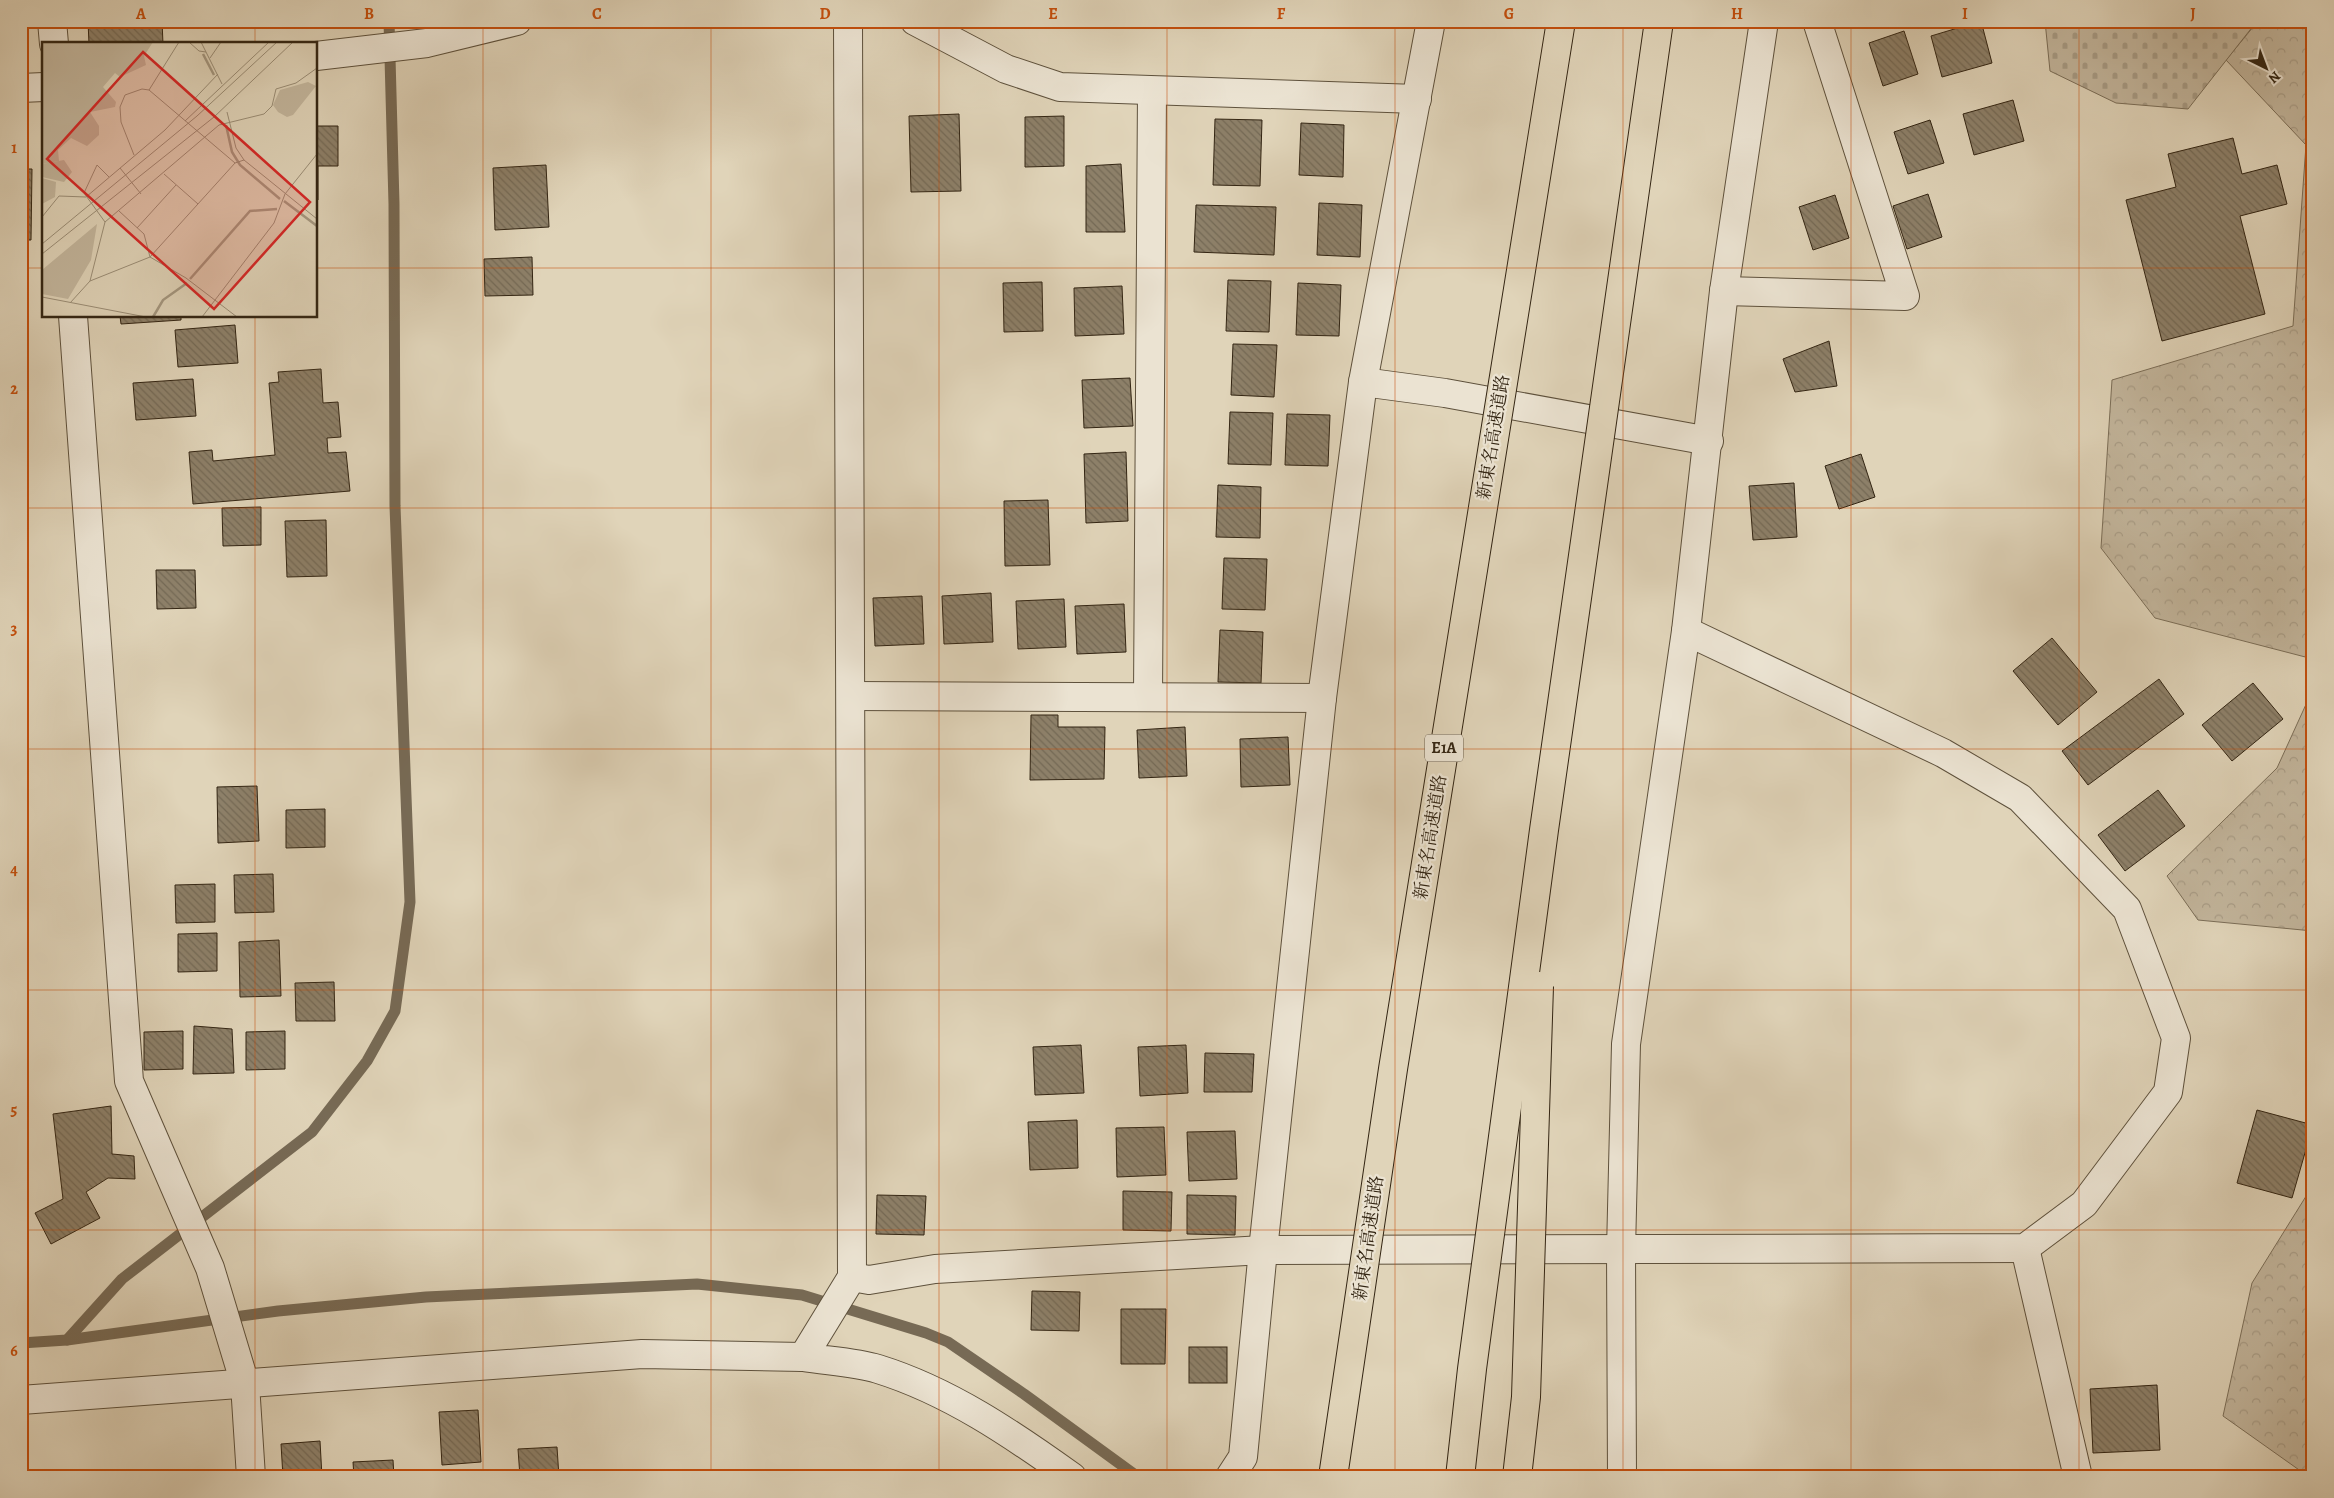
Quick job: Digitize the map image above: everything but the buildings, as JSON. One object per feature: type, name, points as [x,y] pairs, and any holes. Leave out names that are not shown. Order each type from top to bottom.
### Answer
[{"type":"highway","name":"新東名高速道路","points":[[1333,1477],[1393,1069],[1561,21]]},
{"type":"highway","points":[[1460,1477],[1544,830],[1659,21]]},
{"type":"highway","points":[[1517,1477],[1526,1397],[1544,830]]},
{"type":"street","points":[[52,21],[54,42]]},
{"type":"street","points":[[318,56],[427,43],[517,21]]},
{"type":"street","points":[[803,1357],[852,1277],[852,696],[848,21]]},
{"type":"street","points":[[916,21],[1006,69],[1060,87],[1417,99]]},
{"type":"street","points":[[1230,1477],[1243,1457],[1263,1250],[1322,698],[1363,382],[1431,21]]},
{"type":"street","points":[[1622,1477],[1621,1250],[1626,1044],[1686,631],[1709,441],[1724,291],[1764,21]]},
{"type":"street","points":[[1724,291],[1905,296],[1816,21]]},
{"type":"street","points":[[21,88],[42,87]]},
{"type":"street","points":[[1148,696],[1152,91]]},
{"type":"street","points":[[73,318],[129,1081],[210,1268],[245,1384],[251,1477]]},
{"type":"street","points":[[1363,382],[1446,393],[1709,441]]},
{"type":"street","points":[[852,1277],[869,1280],[935,1269],[1263,1250],[2025,1248],[2084,1204],[2168,1092],[2176,1038],[2127,909],[2020,798],[1943,753],[1686,631]]},
{"type":"street","points":[[852,696],[1322,698]]},
{"type":"street","points":[[2025,1248],[2078,1477]]},
{"type":"street","points":[[21,1400],[642,1354],[803,1357],[877,1368],[948,1398],[1017,1437],[1072,1477]]},
{"type":"green space","points":[[2045,21],[2257,21],[2188,109],[2116,103],[2050,71]]},
{"type":"green space","points":[[2258,21],[2313,21],[2313,659],[2155,618],[2101,548],[2112,380],[2293,326],[2306,145],[2226,60]]},
{"type":"green space","points":[[2313,689],[2313,931],[2198,920],[2167,876],[2277,768]]},
{"type":"green space","points":[[2313,1185],[2313,1477],[2303,1477],[2302,1472],[2223,1416],[2252,1283]]},
{"type":"waterway","points":[[67,1340],[122,1279],[312,1132],[367,1061],[395,1011],[410,902],[395,506],[394,204],[389,21]]},
{"type":"waterway","points":[[21,1343],[67,1340],[278,1311],[426,1297],[697,1284],[802,1295],[926,1333],[948,1342],[1024,1394],[1138,1477]]}]
